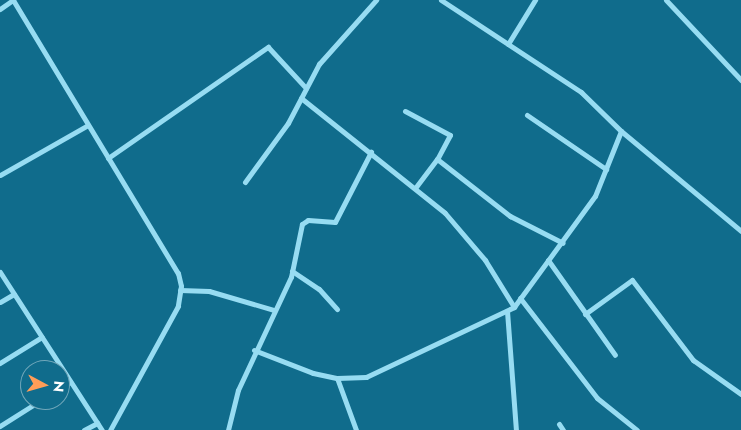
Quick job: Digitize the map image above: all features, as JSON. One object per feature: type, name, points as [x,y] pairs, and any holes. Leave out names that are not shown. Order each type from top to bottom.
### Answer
[{"type":"street","points":[[0,9],[13,0],[178,273],[180,290],[178,306],[110,430]]},
{"type":"street","points":[[246,182],[288,123],[319,64],[376,0]]},
{"type":"street","points":[[441,0],[581,92],[621,131],[741,231]]},
{"type":"street","points":[[508,44],[535,0]]},
{"type":"street","points":[[666,0],[741,80]]},
{"type":"street","points":[[108,158],[268,47],[306,88]]},
{"type":"street","points":[[300,98],[371,152],[445,213],[485,260],[514,307]]},
{"type":"street","points":[[405,111],[450,135],[437,159],[415,188]]},
{"type":"street","points":[[527,115],[606,169]]},
{"type":"street","points":[[0,175],[88,126]]},
{"type":"street","points":[[254,350],[337,378],[366,377],[514,307],[548,260],[563,243],[595,196],[621,131]]},
{"type":"street","points":[[228,430],[230,412],[254,350],[292,271],[302,224],[308,220],[335,222],[371,152]]},
{"type":"street","points":[[437,159],[510,216],[563,243]]},
{"type":"street","points":[[548,260],[615,355]]},
{"type":"street","points":[[292,271],[319,290],[336,309]]},
{"type":"street","points":[[0,272],[56,360]]},
{"type":"street","points":[[585,314],[632,280],[694,360],[741,394]]},
{"type":"street","points":[[180,290],[209,291],[274,310]]},
{"type":"street","points":[[0,302],[14,294]]},
{"type":"street","points":[[520,298],[596,398],[637,430]]},
{"type":"street","points":[[507,310],[516,430]]},
{"type":"street","points":[[0,363],[42,337]]},
{"type":"street","points":[[337,378],[356,430]]},
{"type":"street","points":[[70,382],[102,430]]},
{"type":"street","points":[[0,426],[25,410]]},
{"type":"street","points":[[84,430],[97,423]]},
{"type":"street","points":[[559,424],[563,430]]}]
